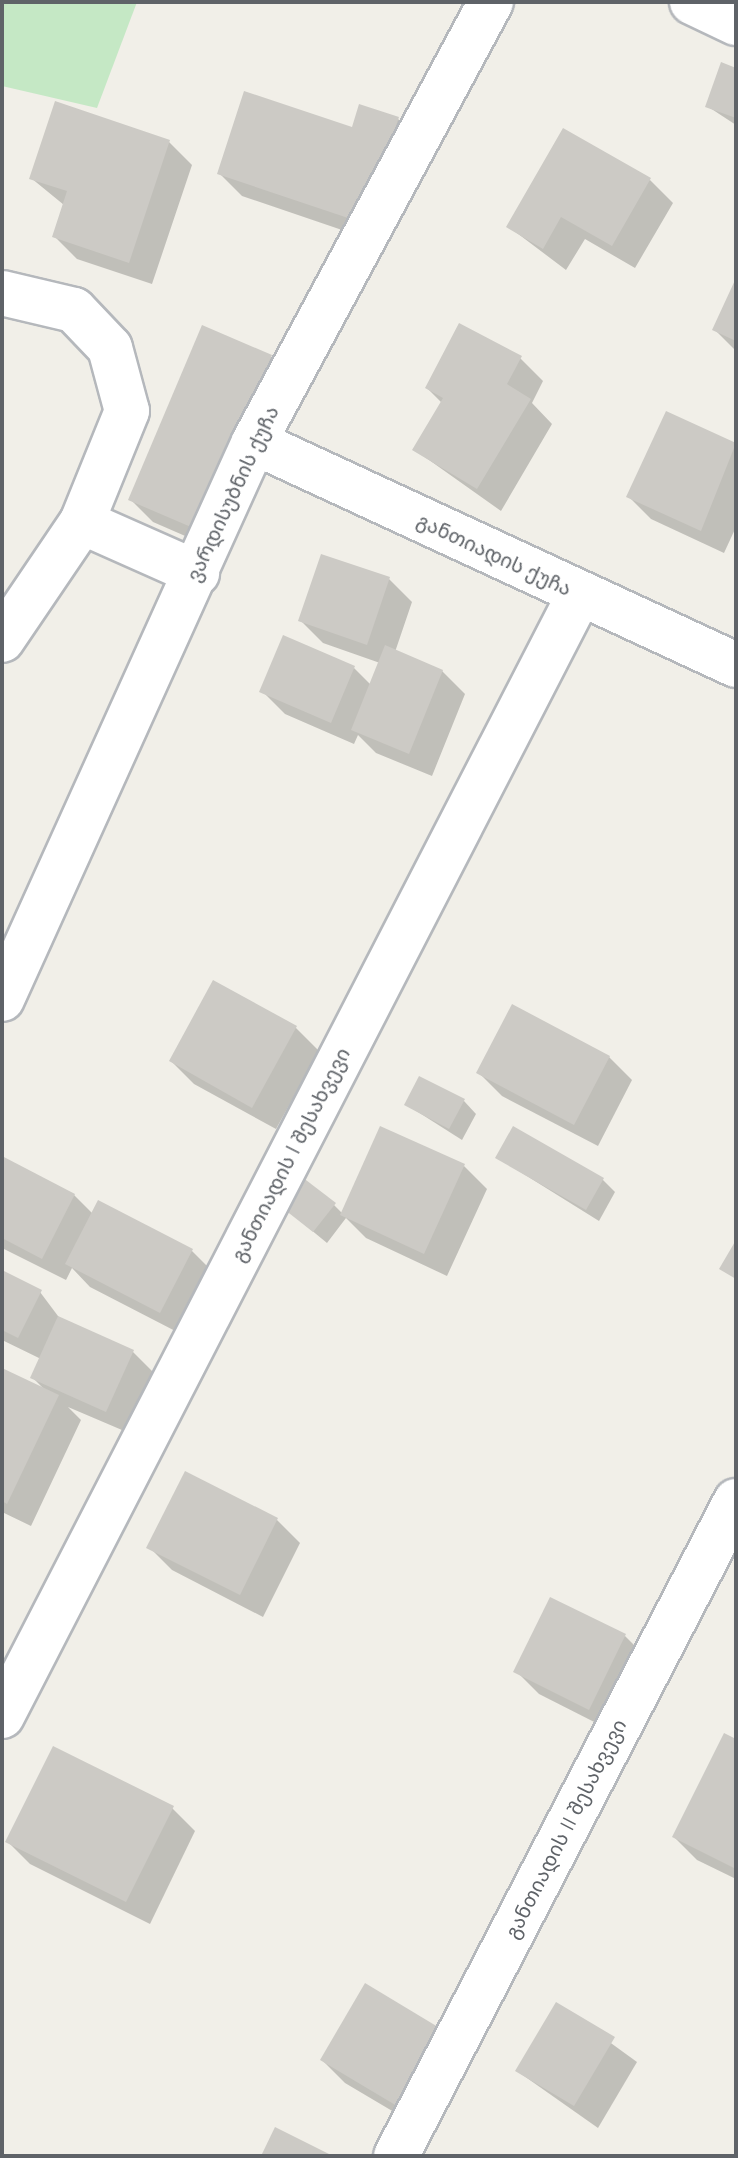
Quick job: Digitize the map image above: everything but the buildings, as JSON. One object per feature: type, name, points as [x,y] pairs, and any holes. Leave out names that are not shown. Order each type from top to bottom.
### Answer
[{"type":"street","name":"ვარდისუბნის ქუჩა","points":[[2,999],[254,442],[491,2]]},
{"type":"street","points":[[692,2],[736,23]]},
{"type":"street","points":[[2,293],[74,310],[110,348],[127,411],[82,522],[2,640]]},
{"type":"street","name":"განთიადის ქუჩა","points":[[254,442],[736,665]]},
{"type":"street","points":[[82,522],[197,573]]},
{"type":"street","name":"განთიადის I შესახვევი","points":[[2,1716],[579,595]]},
{"type":"street","name":"განთიადის II შესახვევი","points":[[396,2156],[736,1501]]},
{"type":"green space","points":[[2,2],[137,2],[97,108],[2,86]]}]
